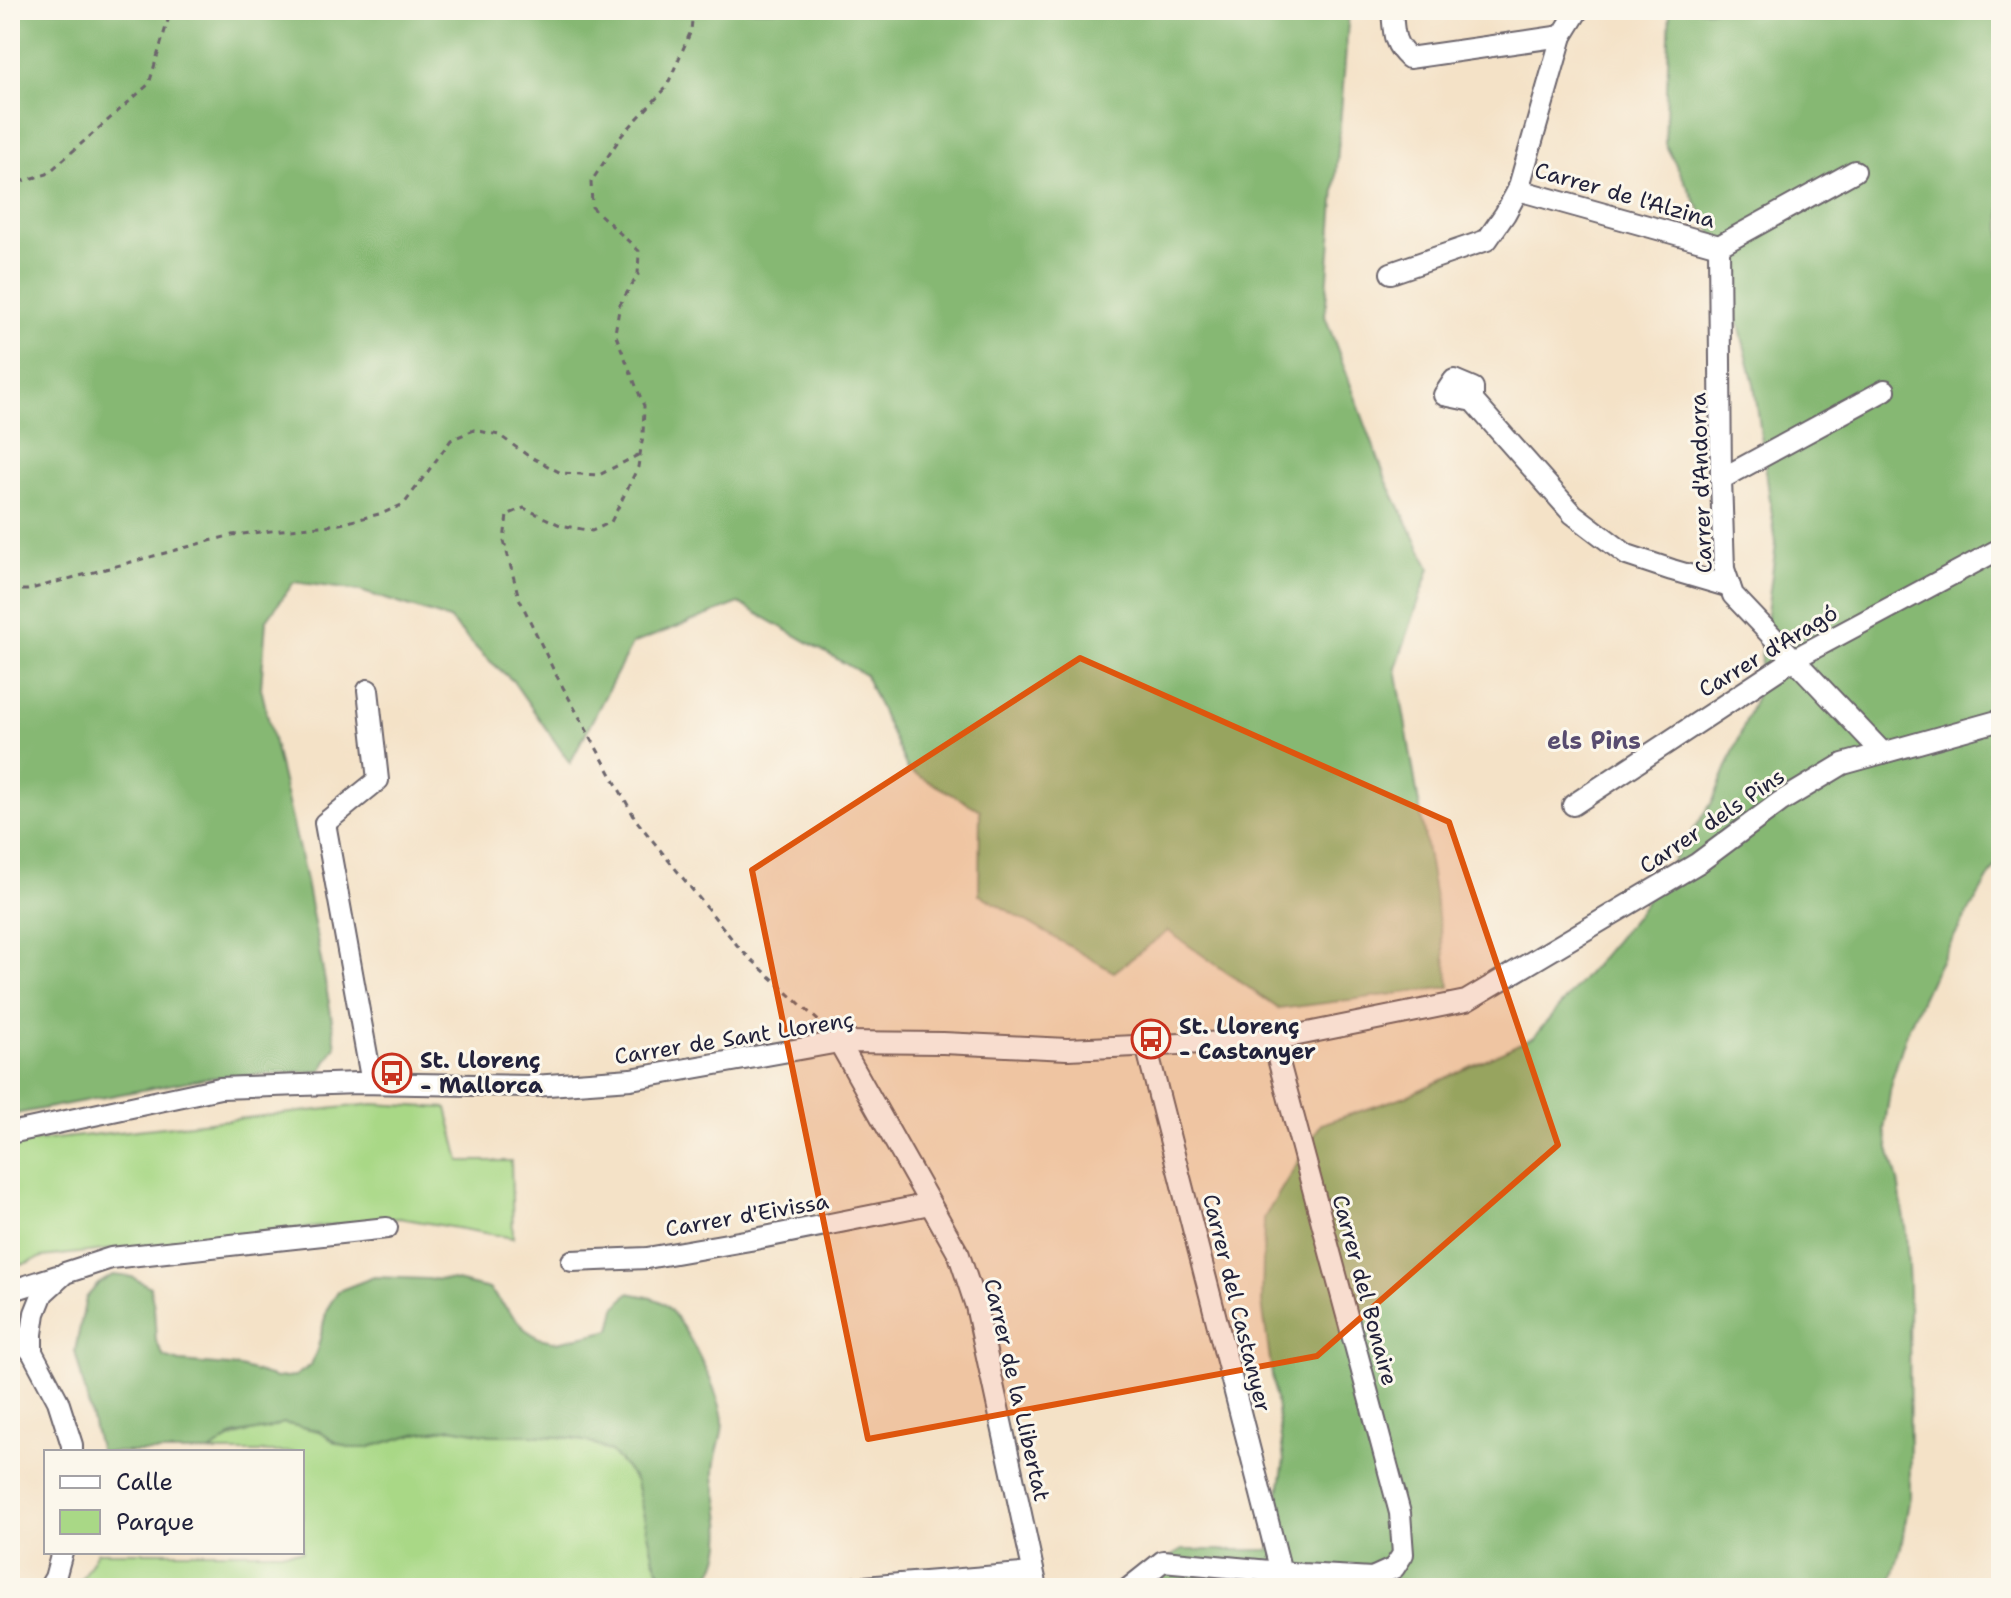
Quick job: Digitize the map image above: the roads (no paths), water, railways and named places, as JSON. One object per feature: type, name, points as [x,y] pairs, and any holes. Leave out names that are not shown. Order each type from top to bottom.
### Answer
[{"type":"street","points":[[1392,10],[1395,41],[1409,58],[1562,36]]},
{"type":"street","points":[[1391,273],[1487,240],[1518,190],[1562,36],[1578,10]]},
{"type":"street","points":[[1719,246],[1855,171]]},
{"type":"street","name":"Carrer de l'Alzina","points":[[1518,190],[1719,246]]},
{"type":"street","name":"Carrer d'Andorra","points":[[1719,246],[1724,569],[1733,595],[1883,753]]},
{"type":"street","points":[[1721,479],[1885,390]]},
{"type":"street","points":[[1473,401],[1573,514],[1627,555],[1730,587]]},
{"type":"street","name":"Carrer d'Aragó","points":[[1573,805],[1794,659],[1996,551]]},
{"type":"street","points":[[368,690],[378,780],[325,823],[372,1083]]},
{"type":"street","name":"Carrer dels Pins","points":[[1466,1001],[1698,863],[1780,802],[1843,764],[2001,720]]},
{"type":"street","name":"Carrer de Sant Llorenç","points":[[10,1133],[220,1088],[372,1083],[534,1086],[631,1079],[839,1042],[1067,1049],[1273,1040],[1466,1001]]},
{"type":"street","name":"Carrer del Bonaire","points":[[1273,1040],[1400,1513],[1403,1554],[1394,1568],[1372,1578],[1281,1572]]},
{"type":"street","name":"Carrer de la Llibertat","points":[[839,1042],[959,1255],[976,1306],[1035,1580]]},
{"type":"street","name":"Carrer del Castanyer","points":[[1146,1045],[1281,1572]]},
{"type":"street","name":"Carrer d'Eivissa","points":[[572,1261],[647,1258],[930,1204]]},
{"type":"street","points":[[10,1291],[111,1258],[387,1228]]},
{"type":"street","points":[[32,1352],[35,1313],[43,1293],[65,1273]]},
{"type":"street","points":[[10,1328],[32,1352],[58,1401],[72,1450]]},
{"type":"street","points":[[49,1588],[61,1554]]},
{"type":"street","points":[[1129,1588],[1163,1561],[1281,1572]]},
{"type":"street","points":[[852,1588],[1035,1580]]},
{"type":"place","name":"St. Llorenç - Castanyer","points":[[1151,1039]]},
{"type":"place","name":"St. Llorenç - Mallorca","points":[[392,1073]]},
{"type":"district","name":"els Pins","points":[[1594,741]]}]
